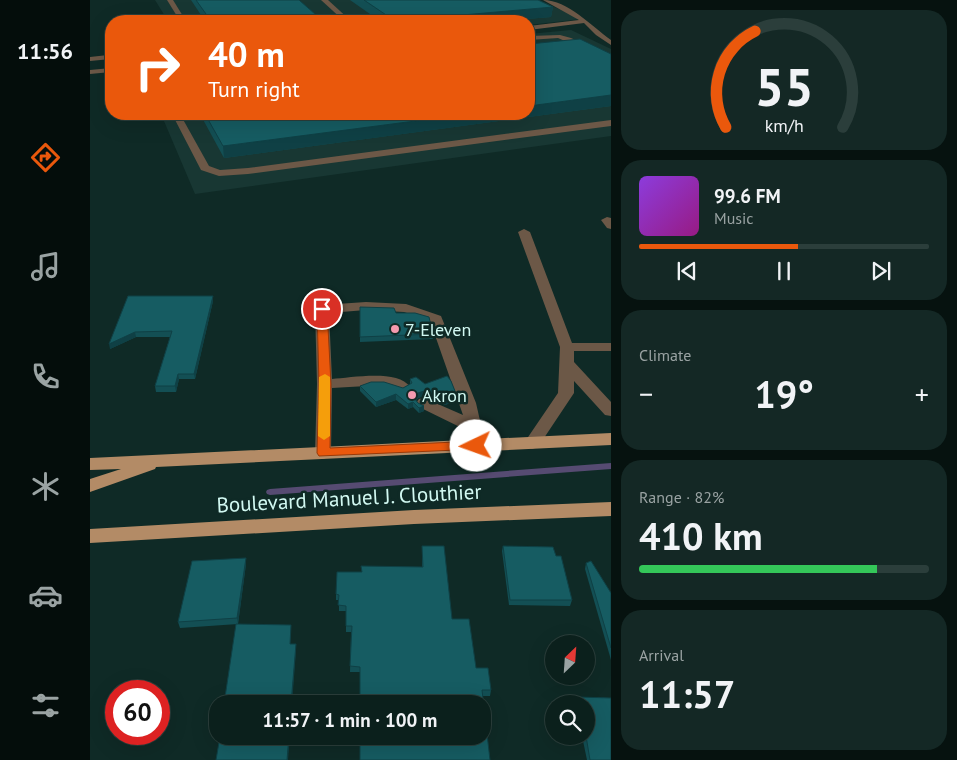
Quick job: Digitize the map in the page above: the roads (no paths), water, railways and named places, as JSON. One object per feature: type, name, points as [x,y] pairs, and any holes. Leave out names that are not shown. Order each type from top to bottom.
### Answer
[{"type":"main road","points":[[90,464],[611,439]]},
{"type":"main road","points":[[90,486],[162,460]]},
{"type":"main road","name":"Boulevard Manuel J. Clouthier","points":[[90,536],[385,518],[611,509]]},
{"type":"street","points":[[170,0],[179,15]]},
{"type":"street","points":[[324,0],[341,15]]},
{"type":"street","points":[[546,0],[586,21],[598,34],[611,43]]},
{"type":"street","points":[[535,21],[561,17]]},
{"type":"street","points":[[535,27],[586,21]]},
{"type":"street","points":[[535,37],[547,36],[563,38],[611,59]]},
{"type":"street","points":[[90,59],[105,57]]},
{"type":"street","points":[[90,72],[105,71]]},
{"type":"street","points":[[179,120],[205,168],[219,173],[258,170],[611,123]]},
{"type":"street","points":[[524,232],[567,347],[566,393],[532,443]]},
{"type":"street","points":[[324,453],[325,384],[322,309],[366,306],[406,308],[436,319],[468,403],[474,427]]},
{"type":"street","points":[[567,347],[611,347]]},
{"type":"street","points":[[567,363],[593,394],[611,411]]},
{"type":"street","points":[[325,384],[386,380],[402,388]]},
{"type":"street","points":[[424,402],[474,427],[494,445]]},
{"type":"waterway","points":[[270,492],[611,466]]},
{"type":"place","name":"7-Eleven","points":[[395,329]]},
{"type":"place","name":"Akron","points":[[412,395]]}]
